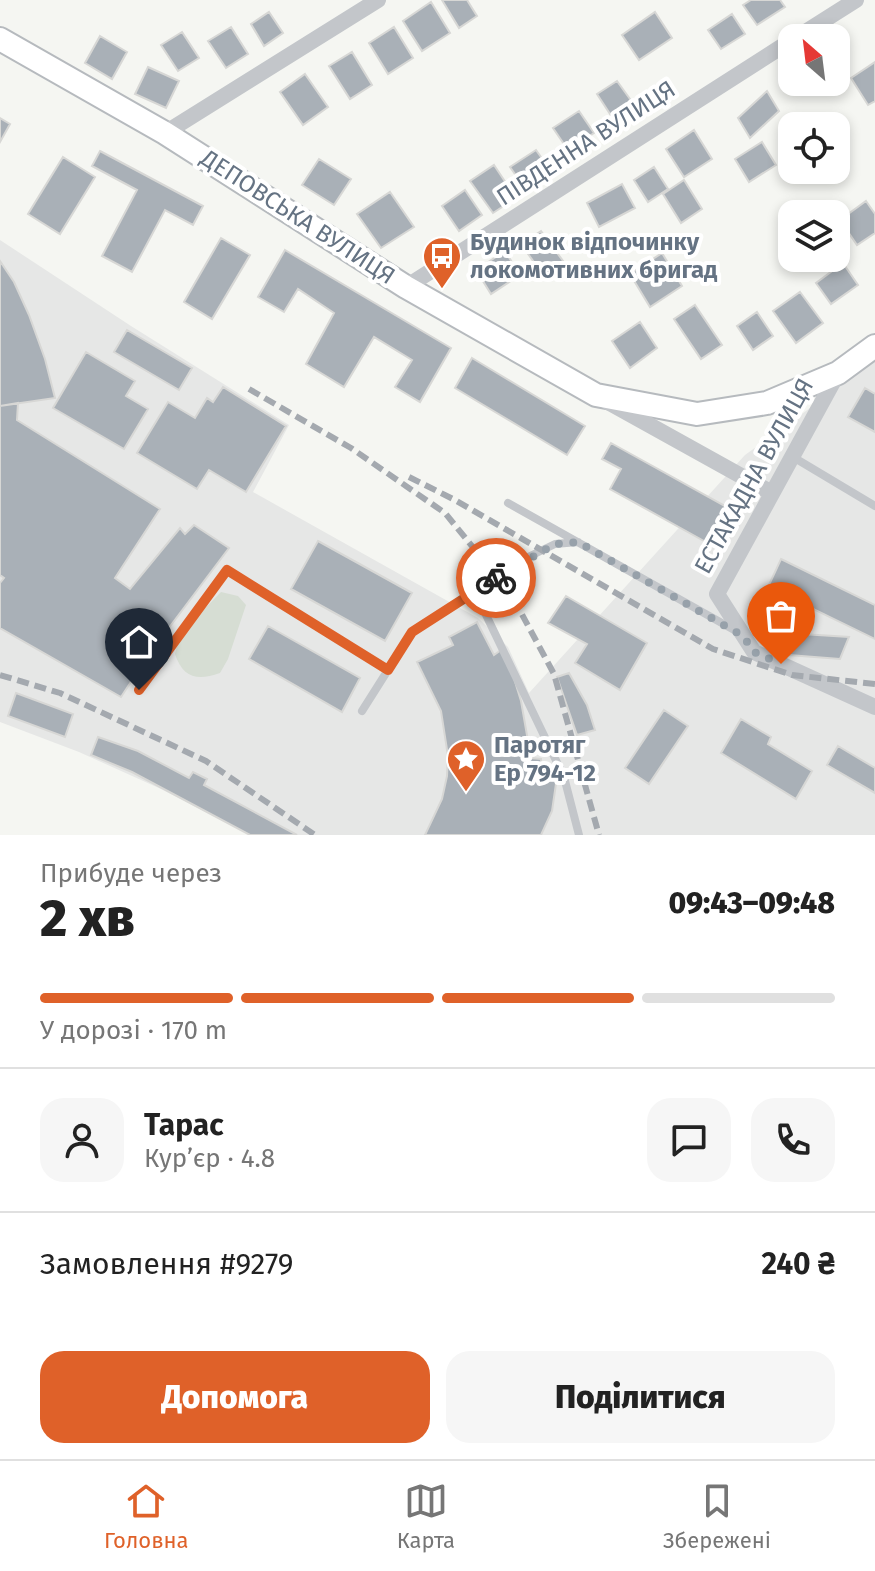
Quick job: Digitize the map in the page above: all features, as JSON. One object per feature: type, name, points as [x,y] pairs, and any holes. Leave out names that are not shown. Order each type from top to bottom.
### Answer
[{"type":"main road","name":"ДЕПОВСЬКА ВУЛИЦЯ","points":[[0,39],[165,133],[406,287],[596,395],[697,414],[767,403],[838,373],[875,346]]},
{"type":"street","points":[[165,133],[378,0]]},
{"type":"street","name":"ПІВДЕННА ВУЛИЦЯ","points":[[818,24],[856,0]]},
{"type":"street","name":"ПІВДЕННА ВУЛИЦЯ","points":[[406,287],[778,49]]},
{"type":"street","name":"ЕСТАКАДНА ВУЛИЦЯ","points":[[838,373],[717,594],[754,652],[875,707]]},
{"type":"street","points":[[596,395],[772,493]]},
{"type":"lane","points":[[792,456],[875,506]]},
{"type":"lane","points":[[508,503],[743,636]]},
{"type":"lane","points":[[362,711],[412,632],[524,559],[555,544],[578,542]]},
{"type":"lane","points":[[139,690],[227,570],[388,670]]},
{"type":"lane","points":[[475,592],[564,777],[579,835]]},
{"type":"shaded area","points":[[0,240],[289,425],[253,492],[478,618],[508,647],[529,693],[745,455],[875,361],[875,835],[250,835],[161,789],[79,752],[0,722]]},
{"type":"shaded area","points":[[221,592],[238,596],[246,605],[228,659],[220,673],[192,676],[182,668],[175,654],[180,634]]},
{"type":"building","points":[[442,0],[467,0],[477,16],[459,28]]},
{"type":"building","points":[[751,0],[780,0],[785,7],[757,25],[743,5]]},
{"type":"building","points":[[431,2],[450,33],[422,51],[403,21]]},
{"type":"building","points":[[269,12],[283,33],[264,46],[251,24]]},
{"type":"building","points":[[655,12],[672,38],[639,60],[622,35]]},
{"type":"building","points":[[732,14],[745,34],[721,49],[708,30]]},
{"type":"building","points":[[231,27],[248,54],[226,68],[208,41]]},
{"type":"building","points":[[394,27],[413,58],[388,74],[369,43]]},
{"type":"building","points":[[182,32],[199,58],[178,71],[161,45]]},
{"type":"building","points":[[100,36],[127,52],[112,79],[85,63]]},
{"type":"building","points":[[352,52],[372,85],[350,99],[329,66]]},
{"type":"building","points":[[875,62],[875,101],[868,105],[851,78]]},
{"type":"building","points":[[148,67],[179,81],[166,108],[135,94]]},
{"type":"building","points":[[305,74],[328,107],[303,125],[280,92]]},
{"type":"building","points":[[617,81],[635,106],[614,120],[597,94]]},
{"type":"building","points":[[767,91],[779,111],[750,138],[738,118]]},
{"type":"building","points":[[579,111],[594,133],[568,150],[553,128]]},
{"type":"building","points":[[0,118],[10,124],[0,142]]},
{"type":"building","points":[[694,130],[712,159],[684,177],[666,149]]},
{"type":"building","points":[[762,142],[776,165],[749,182],[735,159]]},
{"type":"building","points":[[536,150],[548,167],[522,184],[510,167]]},
{"type":"building","points":[[100,151],[203,206],[193,225],[165,210],[132,272],[102,256],[137,190],[92,166]]},
{"type":"building","points":[[63,157],[95,177],[60,234],[28,214]]},
{"type":"building","points":[[319,159],[351,179],[334,205],[302,185]]},
{"type":"building","points":[[494,165],[516,198],[493,213],[470,181]]},
{"type":"building","points":[[654,167],[668,189],[648,202],[634,180]]},
{"type":"building","points":[[684,180],[702,209],[681,223],[663,194]]},
{"type":"building","points":[[622,184],[635,208],[599,227],[587,203]]},
{"type":"building","points":[[465,190],[482,215],[459,231],[442,206]]},
{"type":"building","points":[[390,192],[414,227],[381,248],[357,214]]},
{"type":"building","points":[[866,201],[875,214],[875,233],[857,245],[850,235],[850,213]]},
{"type":"building","points":[[541,231],[566,265],[546,279],[521,244]]},
{"type":"building","points":[[221,238],[250,255],[212,319],[184,302]]},
{"type":"building","points":[[285,250],[451,348],[420,402],[395,387],[412,360],[374,337],[344,387],[306,364],[334,313],[298,289],[284,312],[258,297]]},
{"type":"building","points":[[505,251],[520,275],[491,294],[476,270]]},
{"type":"building","points":[[662,253],[682,286],[650,307],[630,274]]},
{"type":"building","points":[[0,261],[29,315],[55,398],[0,406]]},
{"type":"building","points":[[831,272],[849,272],[858,285],[831,304],[816,283]]},
{"type":"building","points":[[800,292],[823,323],[796,343],[773,311]]},
{"type":"building","points":[[695,305],[722,345],[701,359],[674,319]]},
{"type":"building","points":[[757,312],[773,336],[753,350],[737,326]]},
{"type":"building","points":[[640,322],[657,348],[630,368],[612,341]]},
{"type":"building","points":[[127,330],[192,368],[179,390],[114,352]]},
{"type":"building","points":[[86,352],[135,381],[126,396],[148,409],[124,449],[53,408]]},
{"type":"building","points":[[472,358],[585,426],[567,455],[455,388]]},
{"type":"building","points":[[223,387],[286,426],[246,492],[209,470],[197,489],[137,453],[168,402],[195,418],[207,398],[213,402]]},
{"type":"building","points":[[865,388],[875,394],[875,432],[848,417]]},
{"type":"building","points":[[18,403],[17,420],[160,509],[115,578],[130,589],[180,528],[185,534],[194,525],[229,548],[121,697],[0,628],[0,583],[4,578],[0,575],[0,406]]},
{"type":"building","points":[[611,443],[732,510],[713,546],[610,489],[621,469],[602,459]]},
{"type":"building","points":[[318,541],[412,593],[385,641],[291,589]]},
{"type":"building","points":[[781,559],[875,605],[875,639],[768,587]]},
{"type":"building","points":[[566,596],[647,643],[620,690],[575,663],[587,644],[548,623]]},
{"type":"building","points":[[477,622],[494,655],[501,650],[513,675],[531,758],[541,759],[542,775],[557,777],[552,811],[541,835],[425,835],[442,799],[448,756],[441,711],[417,662],[453,645],[449,637]]},
{"type":"building","points":[[268,626],[360,678],[342,712],[249,659]]},
{"type":"building","points":[[786,633],[849,637],[840,659],[776,654]]},
{"type":"building","points":[[569,673],[587,705],[595,730],[577,735],[557,677]]},
{"type":"building","points":[[16,693],[73,714],[65,737],[8,716]]},
{"type":"building","points":[[664,710],[688,726],[649,784],[625,768]]},
{"type":"building","points":[[741,719],[771,737],[768,744],[812,771],[796,799],[721,753]]},
{"type":"building","points":[[98,737],[138,751],[189,778],[193,772],[207,779],[204,785],[297,835],[250,835],[132,772],[91,755]]},
{"type":"building","points":[[838,746],[875,768],[875,793],[827,765]]},
{"type":"railway","points":[[249,389],[351,448],[445,513],[511,594],[554,674],[599,835]]},
{"type":"railway","points":[[409,477],[455,500],[713,649],[792,675],[875,684]]},
{"type":"railway","points":[[0,675],[60,693],[206,761],[315,835]]},
{"type":"way so far","points":[[496,578],[524,559],[555,544],[578,542],[743,636],[754,652],[781,664]]},
{"type":"place","name":"Будинок відпочинку локомотивних бригад","points":[[442,290]]},
{"type":"place","name":"Паротяг Ер 794-12","points":[[466,793]]},
{"type":"route","points":[[139,690],[227,570],[388,670],[412,632],[496,578]]}]
